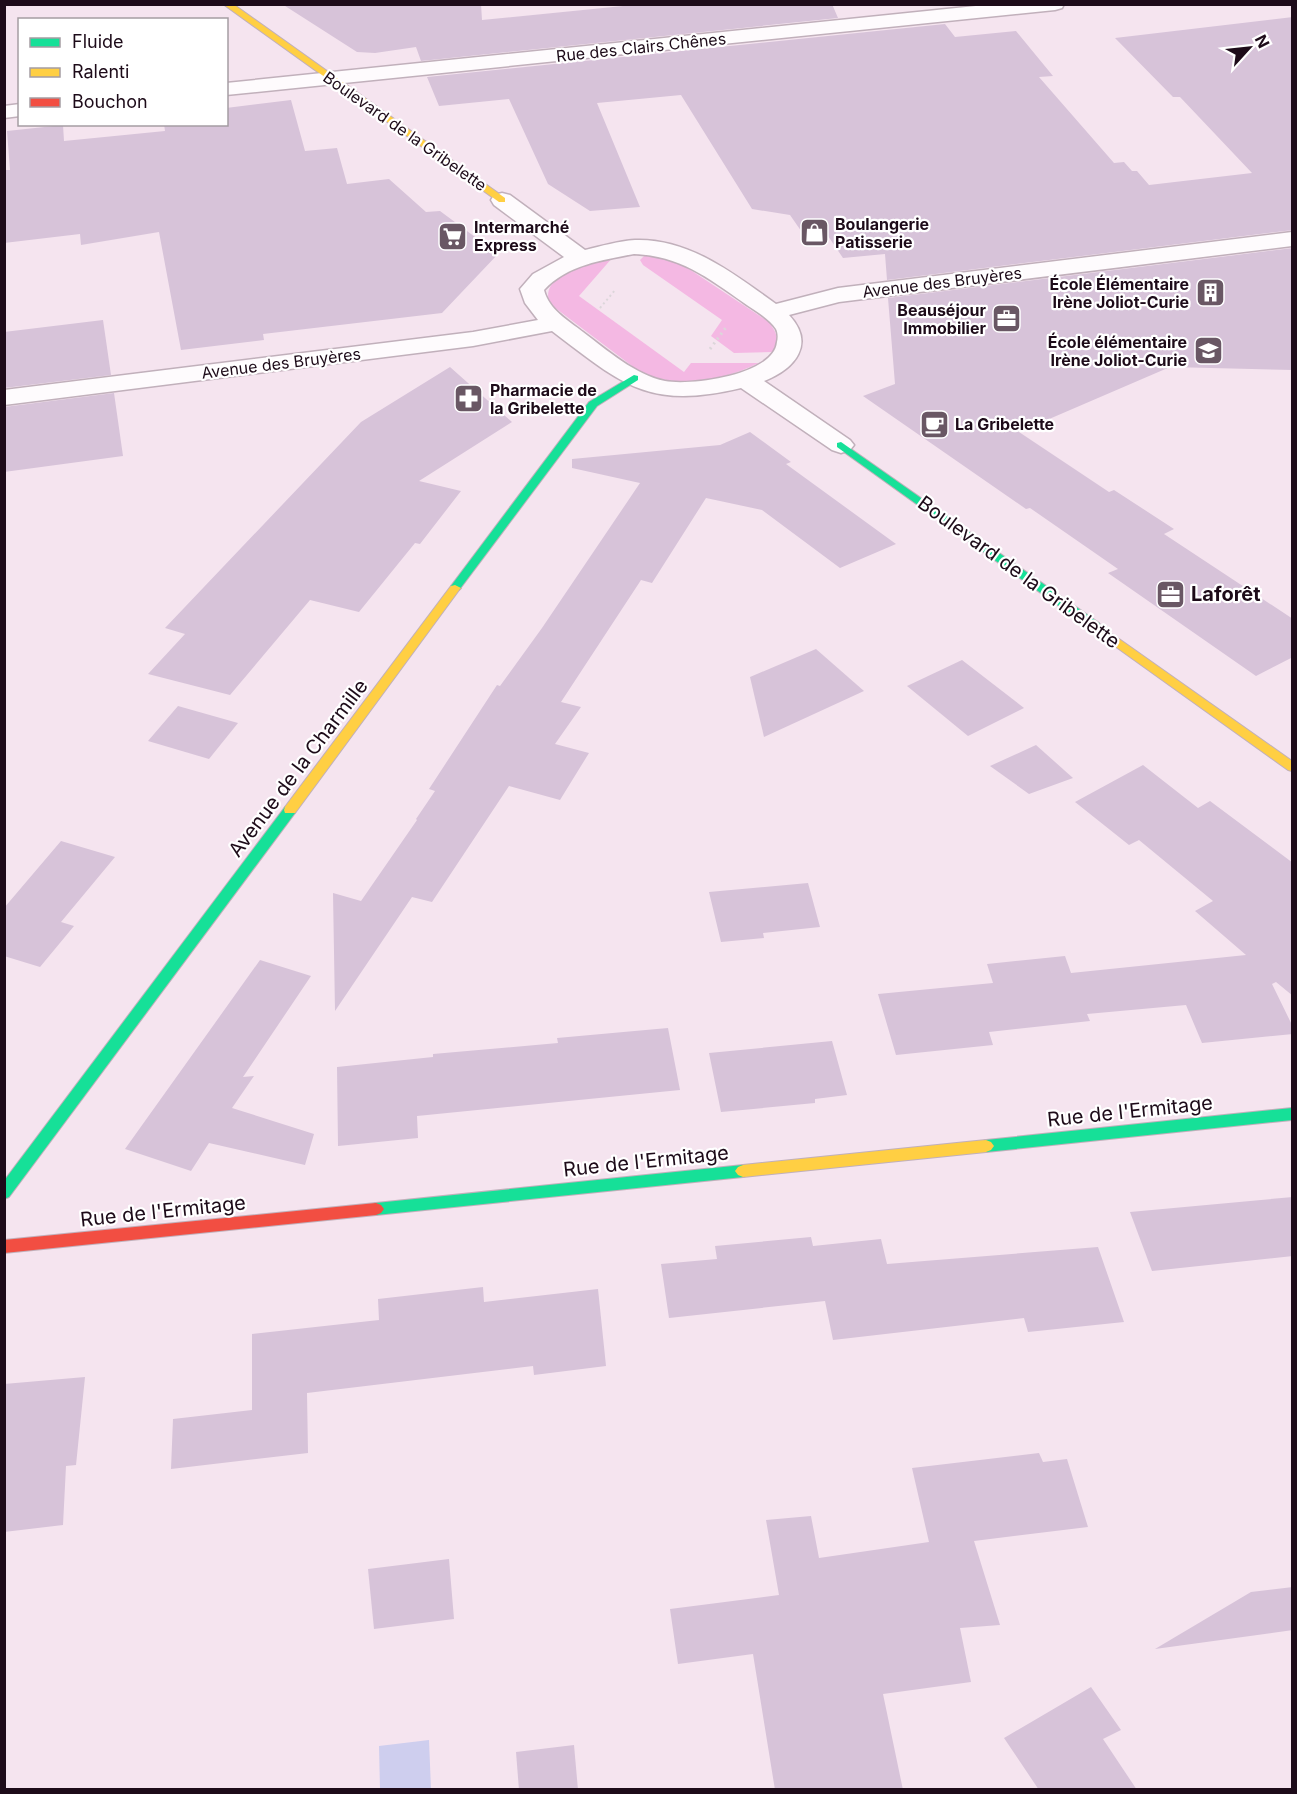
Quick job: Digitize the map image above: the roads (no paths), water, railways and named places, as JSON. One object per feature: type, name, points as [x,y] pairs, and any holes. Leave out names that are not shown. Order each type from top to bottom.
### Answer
[{"type":"street","name":"Boulevard de la Gribelette","points":[[227,4],[582,259]]},
{"type":"street","name":"Rue des Clairs Chênes","points":[[228,89],[1055,4]]},
{"type":"street","name":"Avenue des Bruyères","points":[[772,312],[848,293],[1293,238]]},
{"type":"street","points":[[652,247],[673,250],[697,260],[772,312],[790,334],[791,344],[786,356],[776,366],[745,379],[710,389],[664,389],[634,378],[567,330],[540,308],[533,298],[532,289],[550,273],[582,259],[609,252],[652,247]]},
{"type":"street","name":"Avenue des Bruyères","points":[[4,398],[473,339],[567,330]]},
{"type":"street","name":"Avenue de la Charmille","points":[[4,1193],[592,404],[634,378]]},
{"type":"street","name":"Boulevard de la Gribelette","points":[[745,379],[1293,767]]},
{"type":"street","name":"Rue de l'Ermitage","points":[[4,1247],[1293,1114]]},
{"type":"water","points":[[429,1740],[431,1789],[380,1789],[379,1746]]},
{"type":"place","name":"Boulangerie Patisserie","points":[[814,233]]},
{"type":"place","name":"Intermarché Express","points":[[453,236]]},
{"type":"place","name":"École Élémentaire Irène Joliot-Curie","points":[[1210,293]]},
{"type":"place","name":"Beauséjour Immobilier","points":[[1007,319]]},
{"type":"place","name":"École élémentaire Irène Joliot-Curie","points":[[1208,351]]},
{"type":"place","name":"Pharmacie de la Gribelette","points":[[469,399]]},
{"type":"place","name":"La Gribelette","points":[[934,424]]},
{"type":"place","name":"Laforêt","points":[[1170,594]]}]
